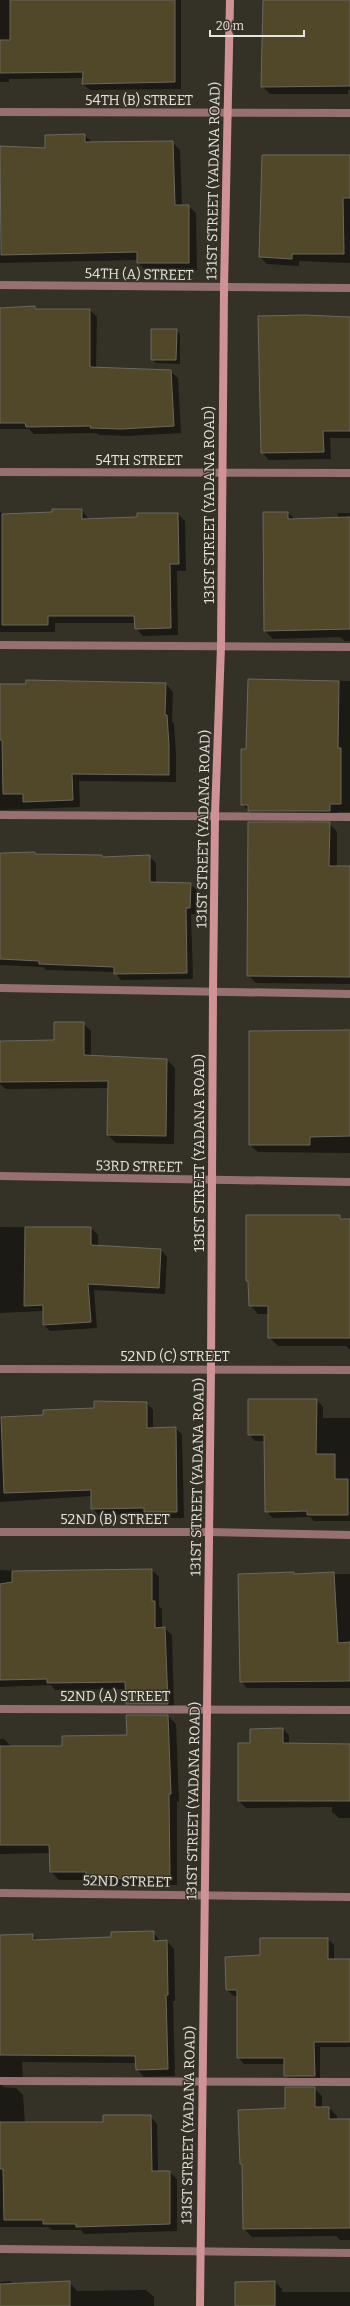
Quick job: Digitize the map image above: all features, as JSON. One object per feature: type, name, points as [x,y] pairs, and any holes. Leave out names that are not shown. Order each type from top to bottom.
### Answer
[{"type":"street","name":"131ST STREET (YADANA ROAD)","points":[[200,2306],[201,2081],[210,1532],[212,992],[215,816],[221,646],[221,473],[230,0]]},
{"type":"street","name":"54TH (B) STREET","points":[[0,112],[350,114]]},
{"type":"street","name":"54TH (A) STREET","points":[[0,285],[350,288]]},
{"type":"street","name":"54TH STREET","points":[[0,472],[350,473]]},
{"type":"street","points":[[0,645],[350,648]]},
{"type":"street","points":[[0,815],[350,817]]},
{"type":"street","points":[[0,988],[350,994]]},
{"type":"street","name":"53RD STREET","points":[[0,1176],[350,1182]]},
{"type":"street","name":"52ND (C) STREET","points":[[0,1369],[350,1370]]},
{"type":"street","name":"52ND (B) STREET","points":[[0,1532],[210,1532],[350,1535]]},
{"type":"street","name":"52ND (A) STREET","points":[[0,1709],[350,1710]]},
{"type":"street","name":"52ND STREET","points":[[0,1893],[350,1897]]},
{"type":"street","points":[[0,2081],[350,2082]]},
{"type":"street","points":[[0,2249],[350,2253]]},
{"type":"building","points":[[10,0],[175,0],[175,82],[82,84],[83,72],[0,73],[0,40],[10,40]]},
{"type":"building","points":[[263,0],[350,0],[350,86],[261,87]]},
{"type":"building","points":[[85,134],[85,142],[173,141],[175,205],[189,205],[189,263],[137,263],[137,252],[1,255],[0,146],[45,148],[45,135]]},
{"type":"building","points":[[262,155],[350,155],[350,198],[343,198],[344,254],[292,254],[292,259],[259,257]]},
{"type":"building","points":[[35,306],[35,309],[90,309],[90,367],[171,370],[174,426],[121,429],[90,428],[91,426],[26,427],[25,423],[0,423],[0,308]]},
{"type":"building","points":[[305,315],[350,317],[350,431],[323,431],[324,452],[261,453],[258,316]]},
{"type":"building","points":[[151,329],[177,329],[176,360],[151,360]]},
{"type":"building","points":[[52,509],[82,509],[82,519],[137,517],[137,513],[178,513],[179,564],[170,564],[171,628],[135,629],[134,616],[48,616],[48,625],[2,625],[2,514],[52,512]]},
{"type":"building","points":[[263,512],[288,512],[288,519],[350,517],[350,629],[264,631]]},
{"type":"building","points":[[248,679],[339,681],[338,748],[341,748],[341,804],[330,804],[330,811],[248,811],[248,805],[241,805],[241,749],[246,749]]},
{"type":"building","points":[[26,680],[166,683],[165,715],[167,715],[169,745],[169,775],[72,774],[73,800],[23,802],[23,794],[3,794],[2,740],[0,740],[0,684],[26,684]]},
{"type":"building","points":[[248,822],[330,822],[329,866],[350,866],[350,977],[247,976]]},
{"type":"building","points":[[35,852],[35,854],[102,855],[102,857],[150,855],[150,882],[191,883],[190,908],[186,908],[187,973],[114,974],[114,967],[39,964],[39,961],[0,959],[0,853]]},
{"type":"building","points":[[54,1022],[84,1022],[84,1055],[167,1059],[166,1136],[107,1135],[108,1081],[0,1082],[0,1041],[54,1040]]},
{"type":"building","points":[[350,1030],[350,1136],[310,1137],[310,1145],[249,1145],[249,1031]]},
{"type":"building","points":[[246,1215],[340,1215],[340,1219],[350,1219],[350,1338],[268,1338],[268,1306],[249,1306],[248,1281],[246,1281]]},
{"type":"building","points":[[25,1227],[91,1227],[91,1245],[161,1249],[159,1288],[88,1284],[91,1322],[43,1325],[43,1305],[24,1306]]},
{"type":"building","points":[[248,1399],[317,1399],[316,1454],[335,1454],[335,1479],[348,1479],[348,1515],[307,1515],[307,1511],[265,1512],[264,1435],[248,1435]]},
{"type":"building","points":[[94,1401],[147,1402],[147,1428],[176,1427],[177,1512],[144,1512],[144,1508],[91,1509],[91,1490],[4,1493],[1,1417],[43,1415],[43,1410],[94,1408]]},
{"type":"building","points":[[152,1569],[152,1601],[155,1601],[155,1628],[165,1627],[168,1704],[126,1704],[125,1682],[47,1683],[47,1679],[0,1680],[0,1584],[12,1582],[12,1571]]},
{"type":"building","points":[[294,1572],[294,1574],[334,1572],[338,1643],[350,1642],[350,1681],[240,1682],[238,1574]]},
{"type":"building","points":[[126,1715],[168,1715],[171,1794],[169,1794],[170,1878],[86,1879],[86,1872],[50,1872],[49,1845],[0,1845],[0,1746],[62,1746],[62,1736],[127,1735]]},
{"type":"building","points":[[283,1728],[283,1743],[350,1744],[350,1801],[238,1801],[238,1743],[250,1743],[250,1729]]},
{"type":"building","points":[[154,1931],[154,1941],[167,1940],[168,1995],[166,1995],[168,2069],[136,2070],[135,2056],[0,2055],[0,1935],[33,1934],[33,1940],[111,1937],[111,1932]]},
{"type":"building","points":[[260,1938],[328,1938],[328,1959],[350,1959],[350,2042],[314,2042],[315,2076],[284,2076],[284,2058],[237,2058],[237,1990],[226,1990],[225,1957],[260,1955]]},
{"type":"building","points":[[285,2087],[315,2087],[315,2107],[329,2107],[329,2119],[350,2119],[350,2228],[243,2229],[242,2164],[240,2164],[238,2110],[285,2108]]},
{"type":"building","points":[[103,2115],[151,2115],[152,2171],[170,2171],[170,2224],[76,2227],[76,2224],[43,2224],[43,2220],[4,2220],[3,2169],[0,2169],[0,2122],[103,2122]]},
{"type":"building","points":[[70,2281],[70,2306],[0,2306],[0,2284]]},
{"type":"building","points":[[275,2281],[275,2306],[235,2306],[235,2282]]}]
